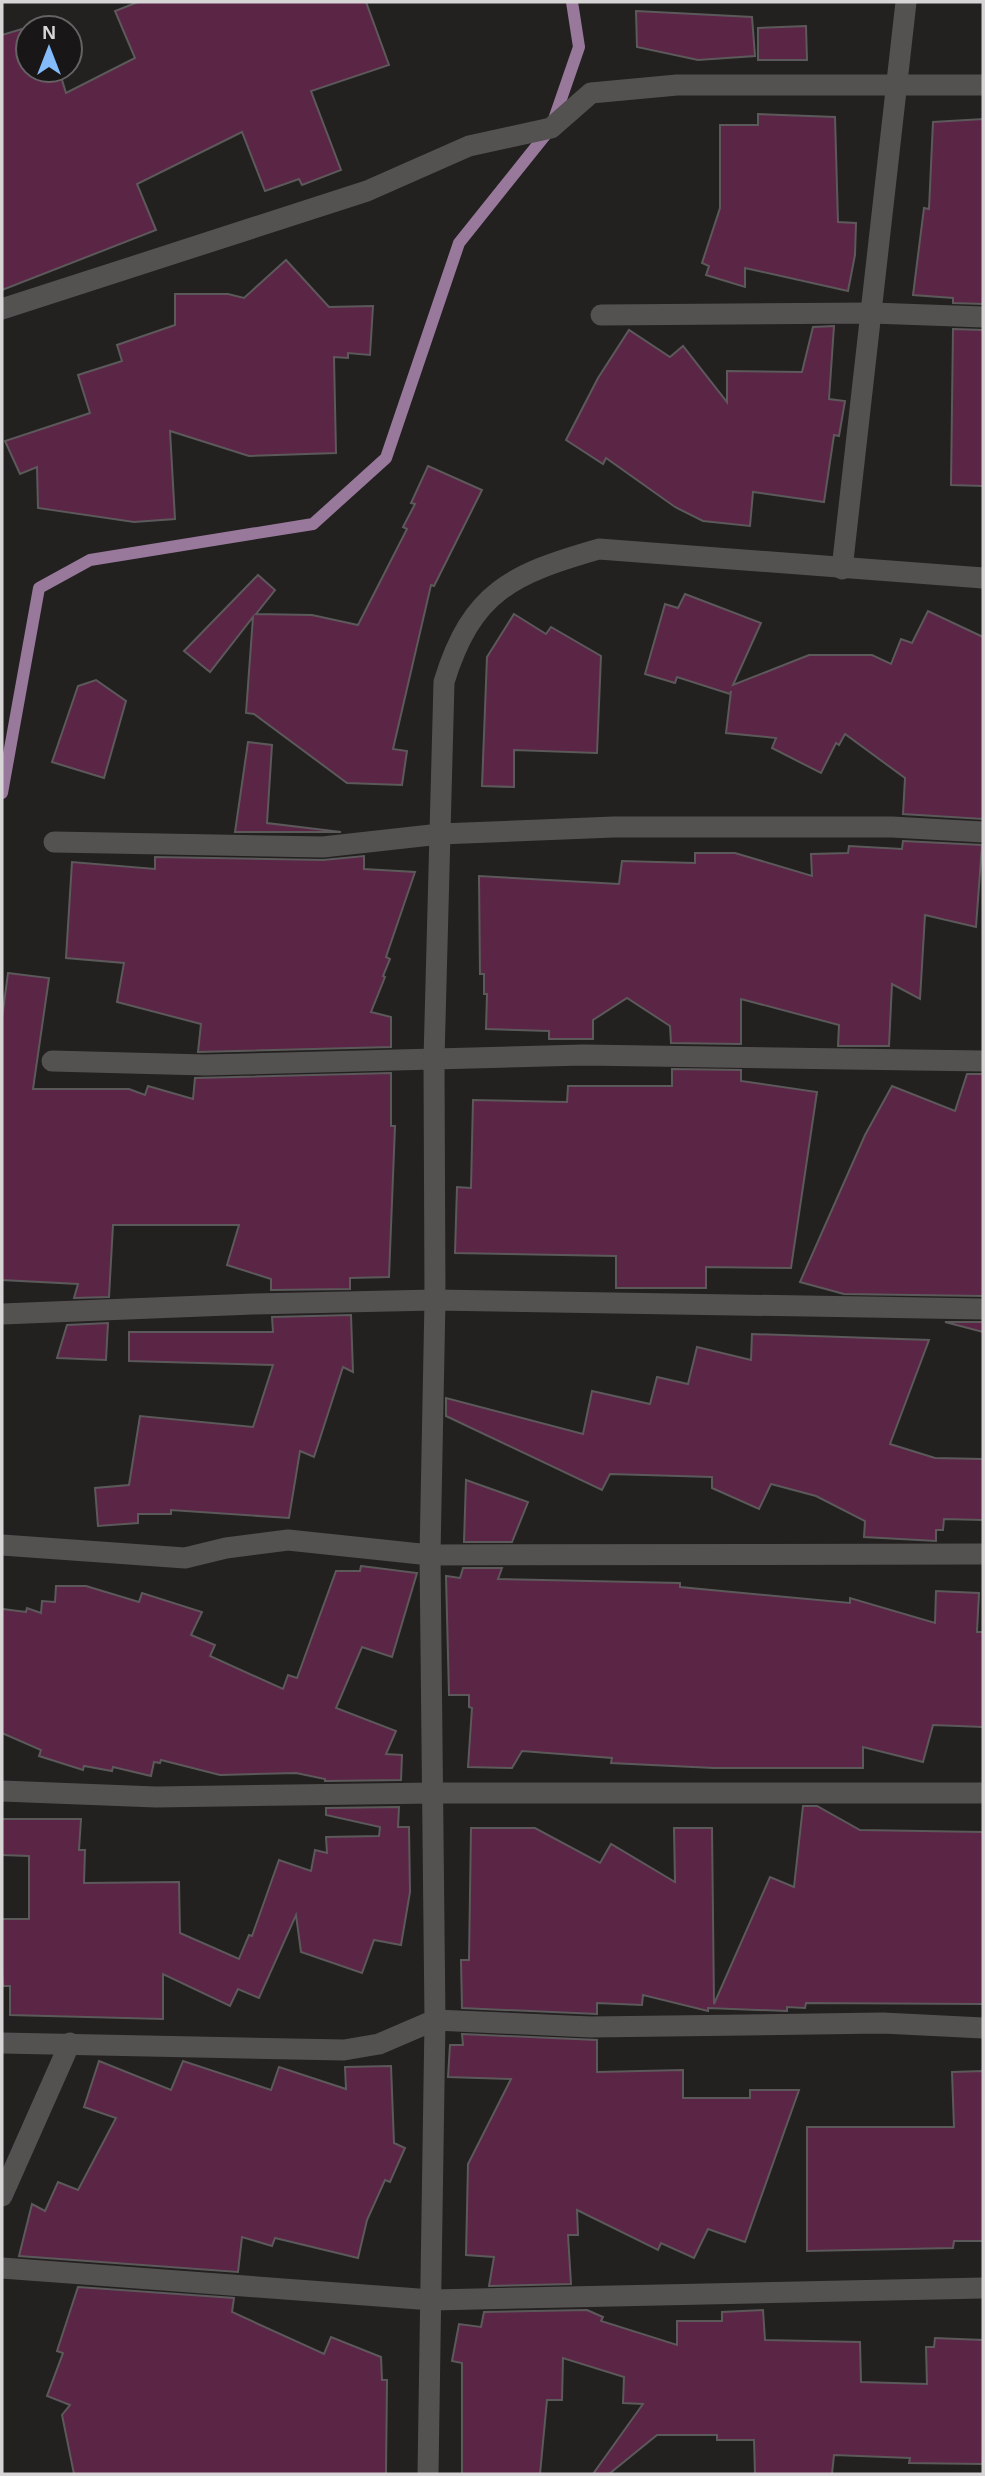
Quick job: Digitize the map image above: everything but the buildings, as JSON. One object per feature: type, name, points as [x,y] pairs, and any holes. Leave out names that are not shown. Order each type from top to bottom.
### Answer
[{"type":"street","points":[[842,569],[899,84],[906,2]]},
{"type":"street","points":[[2,309],[367,191],[469,146],[551,128],[591,93],[677,85],[983,85]]},
{"type":"street","points":[[601,315],[872,313],[983,317]]},
{"type":"street","points":[[428,2474],[435,2020],[430,1555],[435,1300],[434,1059],[444,682],[456,644],[473,615],[502,588],[545,564],[599,549],[983,578]]},
{"type":"street","points":[[54,842],[323,847],[440,834],[614,827],[892,827],[983,832]]},
{"type":"street","points":[[52,1061],[205,1065],[597,1055],[983,1061]]},
{"type":"street","points":[[2,1314],[435,1300],[983,1309]]},
{"type":"street","points":[[2,1545],[185,1559],[226,1548],[288,1540],[430,1555],[983,1554]]},
{"type":"street","points":[[2,1791],[156,1797],[434,1793],[983,1793]]},
{"type":"street","points":[[2,2043],[344,2050],[379,2043],[435,2020],[591,2027],[883,2023],[983,2028]]},
{"type":"street","points":[[2,2196],[70,2043]]},
{"type":"street","points":[[2,2269],[432,2300],[983,2288]]},
{"type":"waterway","points":[[2,793],[39,588],[90,560],[313,524],[386,458],[459,243],[551,128],[579,47],[572,2]]}]
